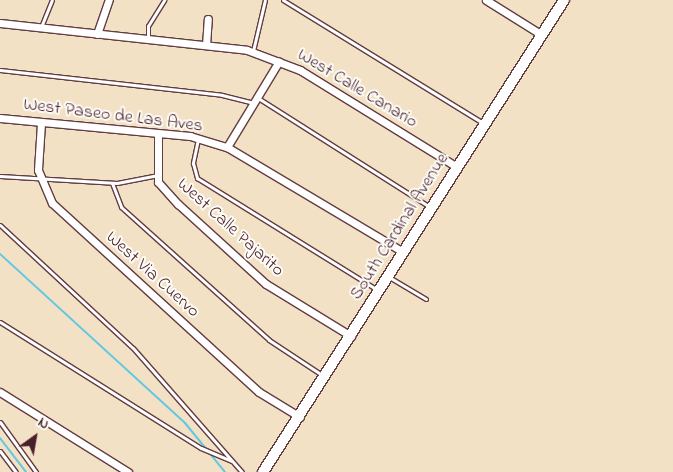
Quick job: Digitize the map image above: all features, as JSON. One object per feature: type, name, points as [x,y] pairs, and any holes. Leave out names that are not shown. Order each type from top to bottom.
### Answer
[{"type":"main road","name":"South Cardinal Avenue","points":[[263,472],[300,417],[564,0]]},
{"type":"street","points":[[97,34],[109,0]]},
{"type":"street","points":[[486,0],[542,35]]},
{"type":"street","points":[[206,45],[208,18]]},
{"type":"street","name":"West Calle Canario","points":[[0,23],[40,30],[206,45],[252,52],[279,62],[457,167]]},
{"type":"street","points":[[227,146],[279,62]]},
{"type":"street","name":"West Paseo de Las Aves","points":[[0,118],[158,134],[198,139],[227,146],[404,252]]},
{"type":"street","name":"West Via Cuervo","points":[[41,123],[40,178],[52,203],[68,220],[259,392],[300,417]]},
{"type":"street","name":"West Calle Pajarito","points":[[158,134],[158,182],[178,204],[266,284],[351,336]]},
{"type":"street","points":[[0,392],[128,472]]},
{"type":"lane","points":[[40,30],[52,0]]},
{"type":"lane","points":[[148,40],[148,26],[164,0]]},
{"type":"lane","points":[[252,52],[265,0]]},
{"type":"lane","points":[[284,0],[485,124]]},
{"type":"lane","points":[[0,70],[256,100],[431,208]]},
{"type":"lane","points":[[198,139],[193,163],[197,178],[379,290]]},
{"type":"lane","points":[[0,176],[112,183],[158,175]]},
{"type":"lane","points":[[112,183],[121,207],[268,340],[326,376]]},
{"type":"lane","points":[[0,225],[133,348],[242,472]]},
{"type":"lane","points":[[388,276],[426,299]]},
{"type":"lane","points":[[0,322],[201,448],[234,462]]},
{"type":"lane","points":[[0,422],[36,472]]},
{"type":"lane","points":[[0,450],[16,472]]},
{"type":"waterway","points":[[0,254],[185,423],[225,472]]},
{"type":"waterway","points":[[0,438],[26,472]]}]
